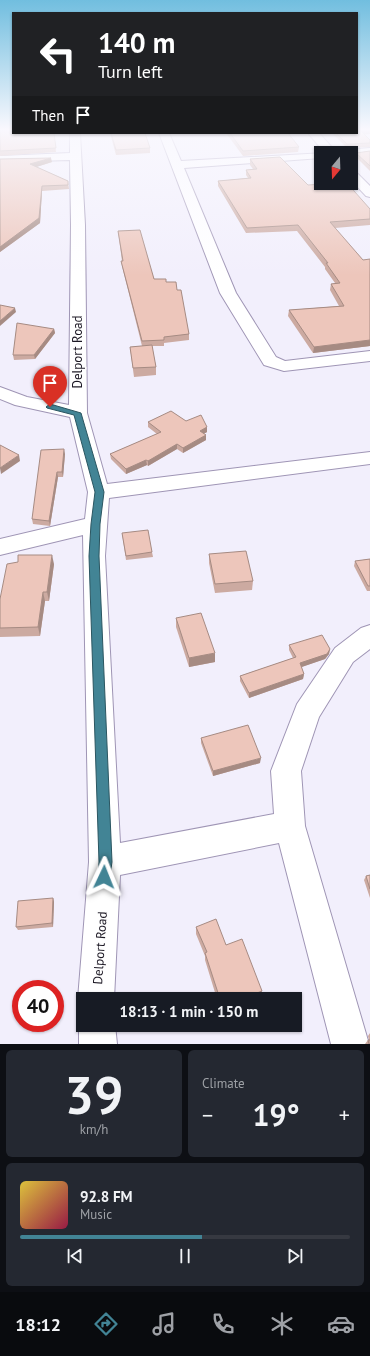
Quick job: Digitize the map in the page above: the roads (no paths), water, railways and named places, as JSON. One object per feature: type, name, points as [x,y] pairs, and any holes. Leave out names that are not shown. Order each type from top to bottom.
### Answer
[{"type":"street","name":"Delport Road","points":[[75,177],[78,225],[78,413],[100,492],[95,524],[94,556],[105,862],[96,992]]},
{"type":"street","points":[[183,177],[228,293],[270,361],[284,366],[370,356]]},
{"type":"street","points":[[358,180],[370,193]]},
{"type":"street","points":[[0,392],[22,401],[78,413]]},
{"type":"street","points":[[100,492],[370,458]]},
{"type":"street","points":[[0,546],[95,524]]},
{"type":"street","points":[[350,1044],[290,826],[286,771],[307,712],[344,655],[370,635]]},
{"type":"street","points":[[105,862],[290,826]]},
{"type":"street","points":[[97,1032],[98,1044]]}]
